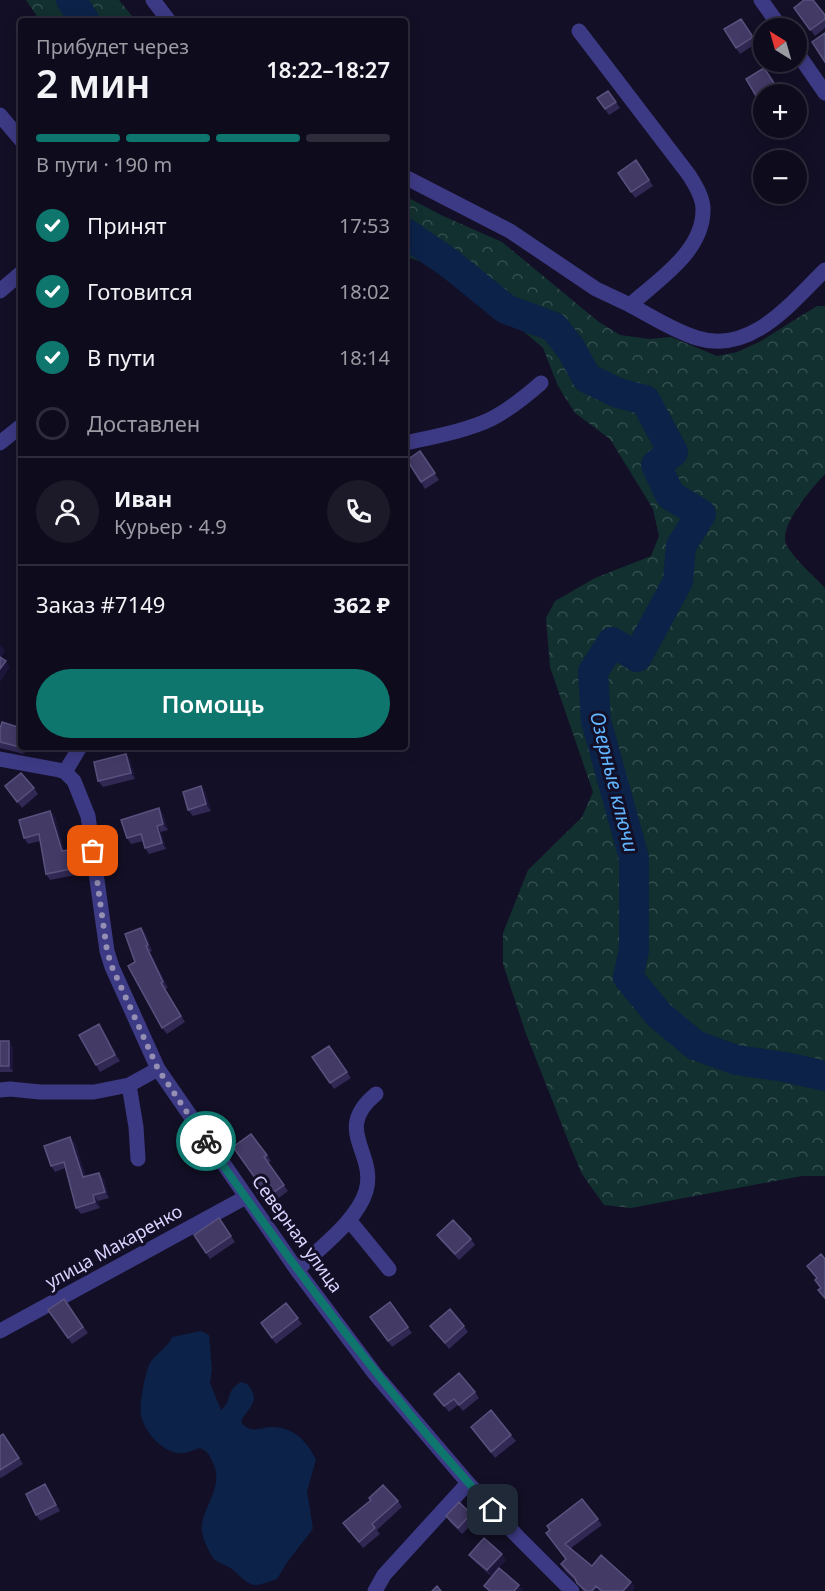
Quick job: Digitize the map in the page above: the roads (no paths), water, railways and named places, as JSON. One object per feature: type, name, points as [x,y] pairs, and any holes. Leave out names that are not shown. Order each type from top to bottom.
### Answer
[{"type":"street","points":[[153,0],[167,18]]},
{"type":"street","points":[[761,0],[774,18]]},
{"type":"street","points":[[579,30],[689,175],[698,190],[703,207],[700,227],[679,262],[630,305]]},
{"type":"street","points":[[807,67],[825,93]]},
{"type":"street","points":[[0,115],[18,136]]},
{"type":"street","points":[[408,179],[510,231],[596,289],[696,338],[714,342],[746,337],[773,320],[825,270]]},
{"type":"street","points":[[0,291],[18,276]]},
{"type":"street","points":[[408,442],[442,435],[491,419],[526,397],[541,384]]},
{"type":"street","points":[[0,443],[18,428]]},
{"type":"street","points":[[0,759],[66,772],[78,750]]},
{"type":"street","name":"Северная улица","points":[[66,772],[79,789],[88,816],[107,951],[158,1069],[297,1270],[375,1374],[468,1483],[572,1591]]},
{"type":"street","points":[[0,1090],[94,1092],[129,1084],[158,1069]]},
{"type":"street","points":[[129,1084],[136,1127],[138,1159]]},
{"type":"street","points":[[297,1270],[349,1220],[363,1197],[369,1174],[356,1133],[357,1117],[364,1104],[376,1094]]},
{"type":"street","name":"улица Макаренко","points":[[0,1331],[246,1197]]},
{"type":"street","points":[[349,1220],[389,1269]]},
{"type":"street","points":[[375,1591],[384,1575],[468,1483]]},
{"type":"water","points":[[201,1331],[209,1335],[212,1370],[210,1383],[221,1410],[225,1407],[232,1389],[241,1382],[246,1384],[252,1391],[254,1400],[241,1422],[244,1426],[254,1429],[279,1427],[293,1432],[309,1447],[316,1460],[307,1491],[313,1529],[277,1579],[262,1584],[249,1583],[215,1560],[205,1542],[202,1524],[216,1480],[216,1471],[209,1455],[200,1448],[181,1453],[165,1448],[150,1434],[141,1415],[144,1382],[151,1361],[172,1337]]},
{"type":"waterway","name":"Озерные ключи","points":[[71,0],[83,18]]},
{"type":"waterway","name":"Озерные ключи","points":[[408,235],[449,263],[506,309],[554,327],[571,349],[587,378],[618,393],[645,400],[673,452],[656,465],[670,495],[701,514],[681,546],[678,581],[637,657],[612,642],[593,672],[596,721],[634,858],[634,950],[628,977],[659,1015],[695,1045],[736,1060],[825,1076]]}]
